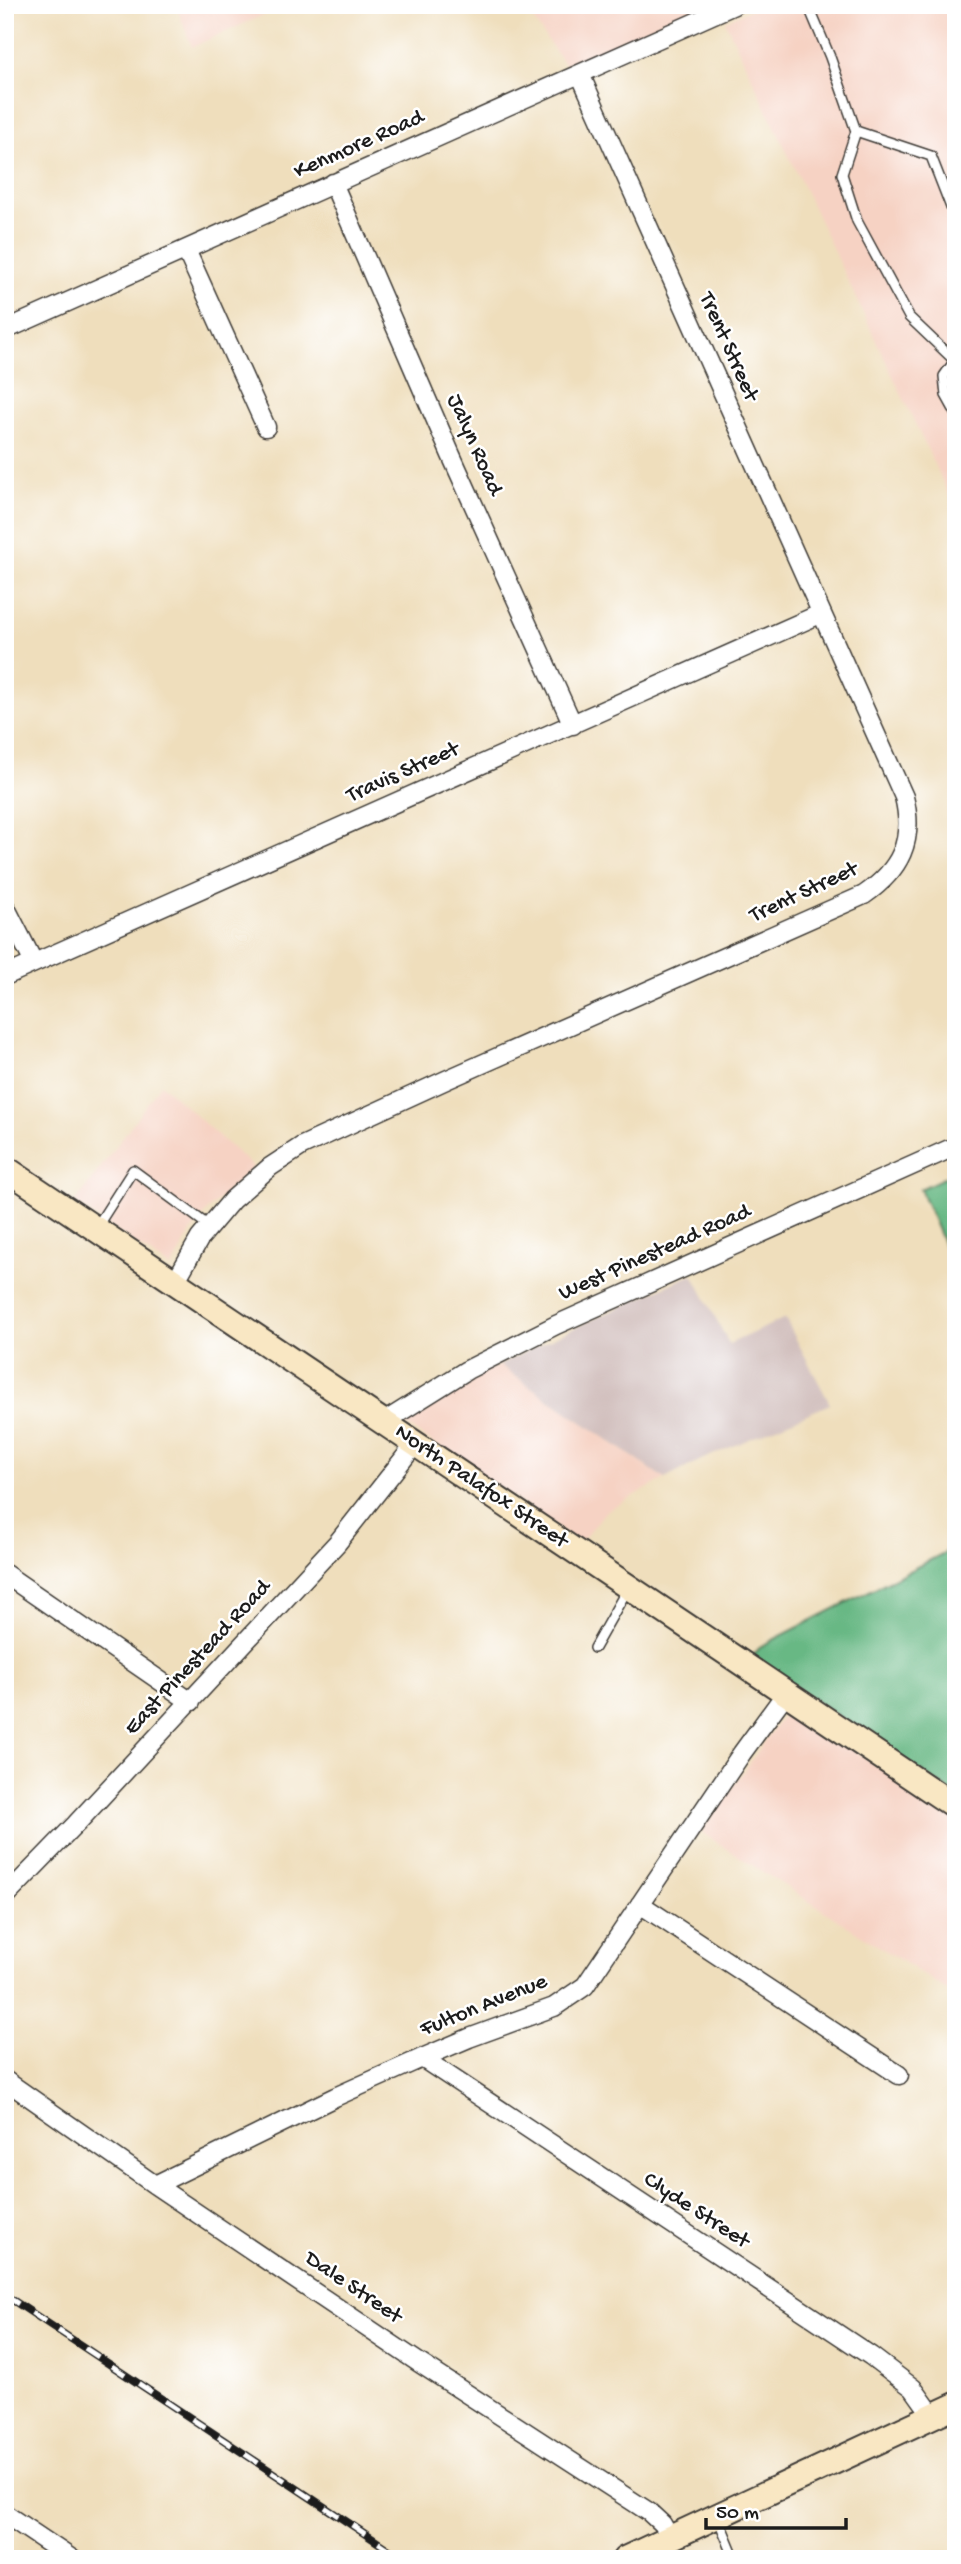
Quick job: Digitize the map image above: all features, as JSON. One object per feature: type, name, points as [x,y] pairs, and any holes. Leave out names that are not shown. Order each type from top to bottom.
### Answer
[{"type":"main road","name":"North Palafox Street","points":[[5,1168],[956,1807]]},
{"type":"main road","points":[[625,2559],[956,2405]]},
{"type":"street","name":"Kenmore Road","points":[[5,330],[734,5]]},
{"type":"street","name":"Trent Street","points":[[175,1282],[209,1226],[250,1182],[302,1146],[851,900],[882,882],[896,866],[902,853],[908,832],[908,811],[904,797],[580,74]]},
{"type":"street","name":"Jalyn Road","points":[[334,183],[451,455],[573,725]]},
{"type":"street","points":[[186,250],[266,427]]},
{"type":"street","name":"Travis Street","points":[[5,976],[820,614]]},
{"type":"street","points":[[5,906],[34,963]]},
{"type":"street","name":"West Pinestead Road","points":[[384,1422],[467,1370],[556,1325],[956,1146]]},
{"type":"street","name":"East Pinestead Road","points":[[5,1897],[191,1702],[338,1542],[416,1443]]},
{"type":"street","points":[[5,1574],[191,1702]]},
{"type":"street","name":"Fulton Avenue","points":[[155,2185],[335,2097],[422,2058],[554,2007],[585,1986],[742,1753],[786,1693]]},
{"type":"street","points":[[640,1904],[899,2075]]},
{"type":"street","name":"Clyde Street","points":[[422,2058],[871,2356],[913,2388],[933,2416]]},
{"type":"street","name":"Dale Street","points":[[5,2080],[155,2185],[429,2369],[649,2512],[662,2524],[670,2538]]},
{"type":"street","points":[[5,2514],[72,2559]]},
{"type":"lane","points":[[808,5],[856,131],[842,174],[857,221],[909,317],[955,359],[944,376],[946,395],[956,413]]},
{"type":"lane","points":[[856,131],[931,156],[956,220]]},
{"type":"lane","points":[[95,1229],[133,1170],[209,1226]]},
{"type":"lane","points":[[594,1648],[629,1587]]},
{"type":"lane","points":[[717,2516],[735,2559]]},
{"type":"shaded area","points":[[176,5],[286,5],[192,47]]},
{"type":"shaded area","points":[[523,5],[707,5],[567,68]]},
{"type":"shaded area","points":[[760,5],[956,5],[956,510],[725,21]]},
{"type":"shaded area","points":[[161,1084],[253,1167],[207,1211],[191,1232],[171,1268],[75,1203]]},
{"type":"shaded area","points":[[693,1274],[729,1344],[785,1318],[830,1404],[701,1460],[665,1479],[499,1365],[561,1334]]},
{"type":"shaded area","points":[[499,1365],[665,1479],[606,1511],[580,1543],[403,1423]]},
{"type":"shaded area","points":[[789,1707],[956,1818],[956,1996],[701,1832]]},
{"type":"green space","points":[[956,1172],[956,1273],[920,1189]]},
{"type":"green space","points":[[956,1547],[956,1795],[751,1658],[761,1646]]},
{"type":"railway","points":[[5,2295],[403,2559]]}]
